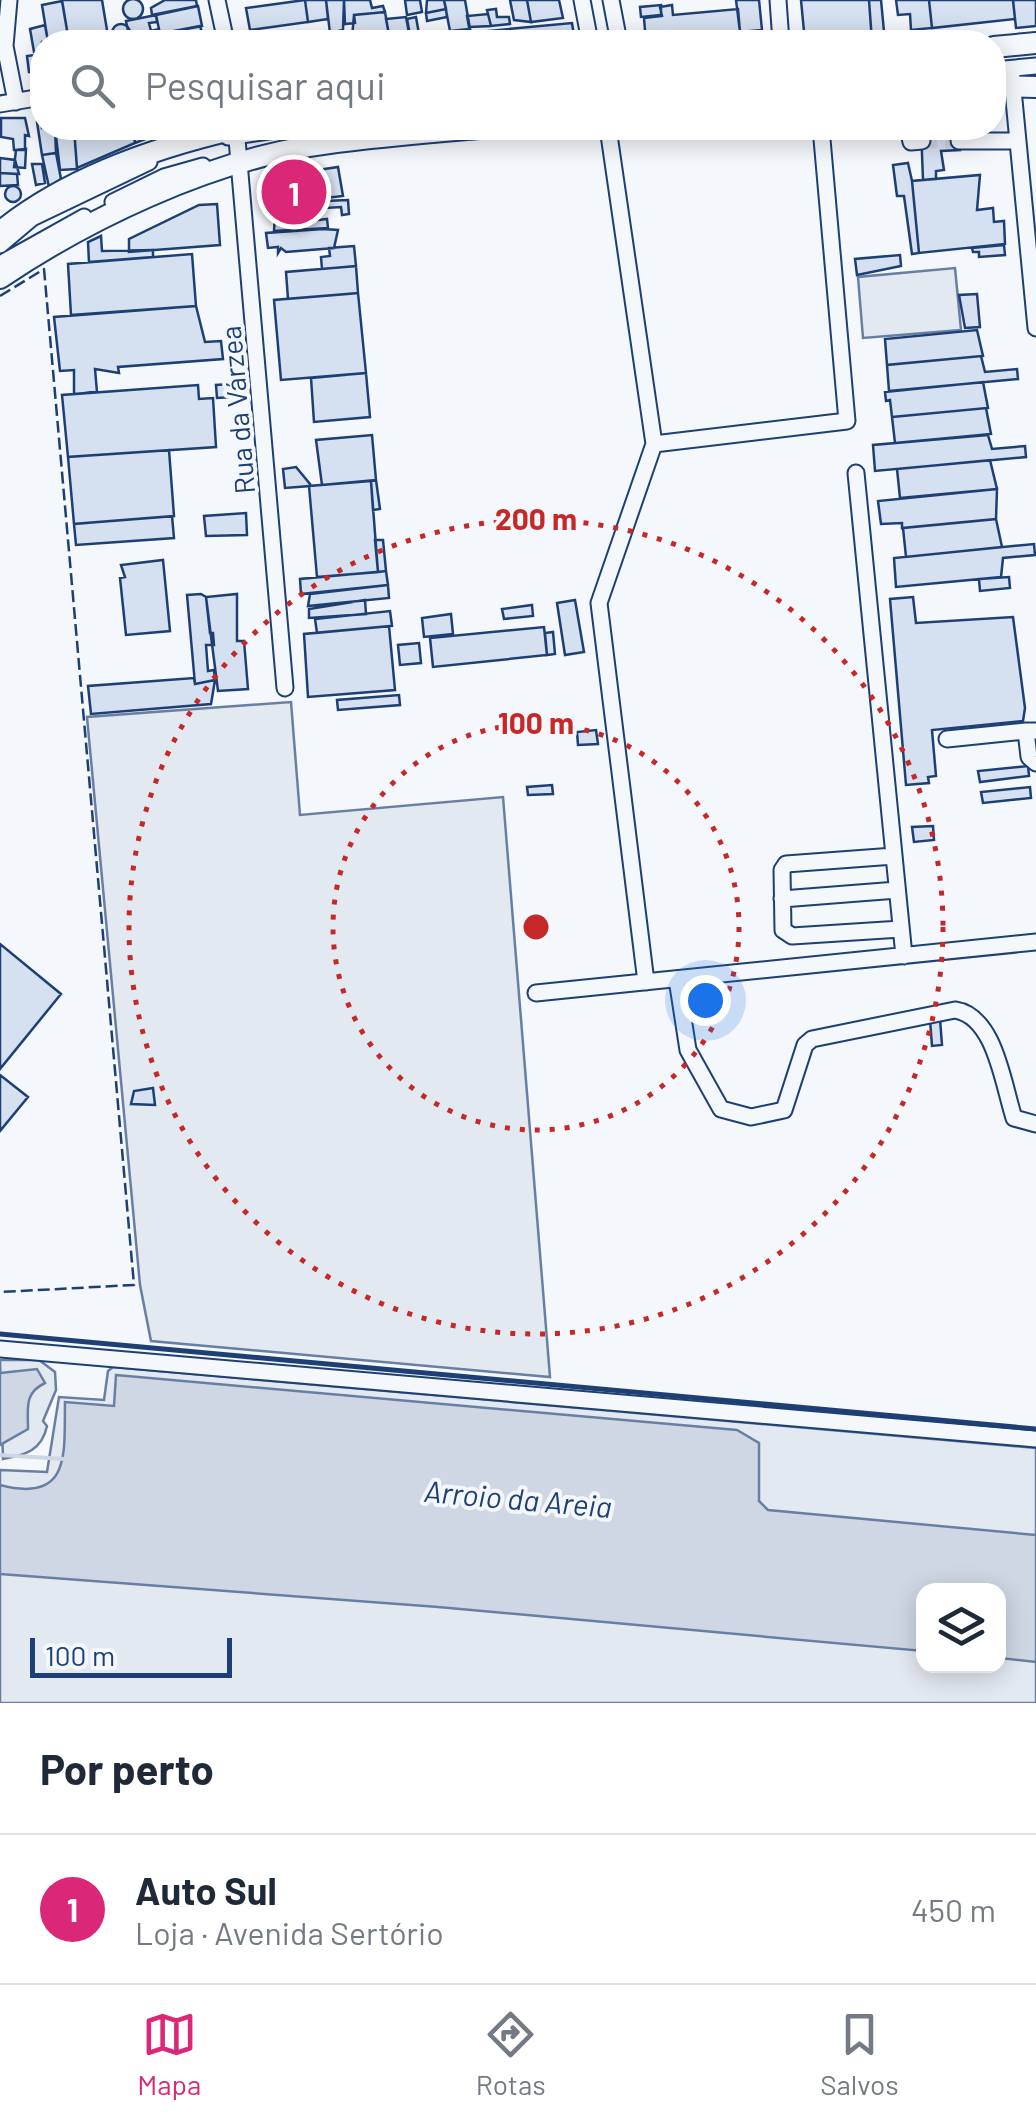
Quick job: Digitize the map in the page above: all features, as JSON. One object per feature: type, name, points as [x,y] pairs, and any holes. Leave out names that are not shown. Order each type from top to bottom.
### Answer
[{"type":"main road","points":[[1006,46],[1036,43]]},
{"type":"main road","points":[[1006,79],[1036,87]]},
{"type":"main road","points":[[0,232],[26,210],[155,150],[194,140]]},
{"type":"main road","points":[[0,278],[44,248],[167,188],[240,161],[307,147],[370,140]]},
{"type":"street","points":[[8,103],[4,46],[9,0]]},
{"type":"street","points":[[217,0],[223,30]]},
{"type":"street","points":[[582,0],[588,30]]},
{"type":"street","points":[[611,0],[617,30]]},
{"type":"street","points":[[778,0],[780,30]]},
{"type":"street","points":[[1006,55],[1036,52]]},
{"type":"street","points":[[1006,77],[1036,66]]},
{"type":"street","points":[[1006,91],[1018,141],[1036,328]]},
{"type":"street","points":[[0,245],[32,218],[156,159],[207,140]]},
{"type":"street","name":"Rua da Várzea","points":[[238,140],[286,688]]},
{"type":"street","points":[[0,264],[164,177],[240,161],[306,140]]},
{"type":"street","points":[[610,140],[654,444],[599,603],[646,982]]},
{"type":"street","points":[[654,444],[847,421],[822,140]]},
{"type":"street","points":[[911,140],[922,142]]},
{"type":"street","points":[[1006,140],[1018,141]]},
{"type":"street","points":[[856,474],[904,956]]},
{"type":"street","points":[[947,739],[1031,731],[1029,758],[1036,764]]},
{"type":"street","points":[[894,856],[786,864],[783,930],[788,936],[901,929]]},
{"type":"street","points":[[782,898],[897,890]]},
{"type":"street","points":[[536,993],[1036,942]]},
{"type":"street","points":[[677,978],[688,1050],[721,1109],[751,1117],[783,1111],[812,1039],[955,1010],[976,1017],[984,1028],[1014,1118],[1036,1124]]},
{"type":"street","points":[[0,1349],[1036,1439]]},
{"type":"shaded area","points":[[955,268],[961,330],[863,338],[858,277]]},
{"type":"shaded area","points":[[291,702],[300,815],[503,797],[550,1377],[151,1341],[140,1285],[87,717]]},
{"type":"shaded area","points":[[0,1360],[39,1360],[55,1372],[56,1390],[43,1421],[47,1426],[41,1441],[26,1453],[3,1459]]},
{"type":"shaded area","points":[[113,1367],[1036,1448],[1036,1703],[0,1703],[0,1470],[47,1472],[59,1397],[104,1400],[108,1371]]},
{"type":"water","points":[[37,1369],[45,1383],[30,1396],[28,1429],[0,1445],[0,1373]]},
{"type":"water","points":[[116,1375],[737,1430],[759,1443],[759,1501],[768,1510],[1036,1535],[1036,1662],[1006,1659],[1006,1583],[916,1583],[916,1650],[438,1607],[0,1574],[0,1485],[23,1489],[40,1487],[52,1480],[63,1455],[65,1402],[114,1406]]},
{"type":"building","points":[[133,-1],[143,9],[133,19],[123,9]]},
{"type":"building","points":[[62,0],[102,0],[107,30],[67,30]]},
{"type":"building","points":[[165,0],[196,0],[197,6],[152,15],[151,8]]},
{"type":"building","points":[[305,0],[326,0],[328,19],[308,22]]},
{"type":"building","points":[[305,0],[308,22],[250,30],[246,8]]},
{"type":"building","points":[[326,0],[344,0],[343,30],[330,30]]},
{"type":"building","points":[[344,0],[370,0],[372,8],[383,6],[385,12],[354,15],[355,23],[345,24]]},
{"type":"building","points":[[405,0],[420,0],[422,12],[407,15]]},
{"type":"building","points":[[427,0],[444,0],[446,9],[426,13]]},
{"type":"building","points":[[444,0],[465,0],[470,29],[450,30]]},
{"type":"building","points":[[510,0],[527,0],[531,22],[514,20]]},
{"type":"building","points":[[527,0],[559,0],[563,18],[531,22]]},
{"type":"building","points":[[736,0],[759,0],[762,30],[740,30]]},
{"type":"building","points":[[801,0],[869,0],[871,30],[804,30]]},
{"type":"building","points":[[869,0],[881,0],[884,30],[871,30]]},
{"type":"building","points":[[896,0],[929,0],[932,28],[911,30],[910,14],[898,15]]},
{"type":"building","points":[[929,0],[1013,0],[1015,19],[932,28]]},
{"type":"building","points":[[1013,0],[1036,0],[1036,26],[1016,28]]},
{"type":"building","points":[[62,1],[67,30],[46,30],[42,5]]},
{"type":"building","points":[[661,5],[661,15],[641,17],[640,7]]},
{"type":"building","points":[[672,5],[673,15],[738,9],[740,30],[645,30],[644,18],[662,16],[660,7]]},
{"type":"building","points":[[198,6],[202,26],[159,30],[156,15]]},
{"type":"building","points":[[446,9],[447,17],[427,21],[426,13]]},
{"type":"building","points":[[496,9],[497,17],[509,17],[510,24],[491,26],[487,10]]},
{"type":"building","points":[[385,12],[388,30],[353,30],[354,15]]},
{"type":"building","points":[[488,14],[491,26],[469,27],[467,16]]},
{"type":"building","points":[[156,15],[157,22],[149,23],[151,30],[128,30],[126,21]]},
{"type":"building","points":[[406,17],[408,30],[388,30],[386,19]]},
{"type":"building","points":[[416,17],[418,30],[409,30],[407,19]]},
{"type":"building","points":[[572,23],[573,30],[499,30]]},
{"type":"building","points":[[121,24],[129,30],[113,30]]},
{"type":"building","points":[[1,118],[25,118],[29,136],[25,135],[25,150],[14,150],[13,139],[1,137]]},
{"type":"building","points":[[40,140],[55,140],[56,153],[42,155]]},
{"type":"building","points":[[56,140],[75,140],[77,169],[60,170]]},
{"type":"building","points":[[75,140],[135,140],[135,143],[77,168]]},
{"type":"building","points":[[921,140],[959,140],[960,150],[941,151],[944,170],[936,171],[936,179],[923,180]]},
{"type":"building","points":[[26,149],[25,168],[14,167],[16,150]]},
{"type":"building","points":[[56,153],[61,179],[49,187],[42,155]]},
{"type":"building","points":[[0,158],[15,160],[19,174],[0,173]]},
{"type":"building","points":[[908,163],[919,253],[912,254],[904,196],[897,196],[893,165]]},
{"type":"building","points":[[32,164],[42,164],[45,183],[36,185]]},
{"type":"building","points":[[338,167],[343,196],[282,203],[278,176]]},
{"type":"building","points":[[0,173],[17,174],[18,185],[0,186]]},
{"type":"building","points":[[980,175],[977,210],[993,208],[994,222],[1004,221],[1005,244],[919,253],[912,181]]},
{"type":"building","points":[[13,186],[21,194],[13,202],[5,194]]},
{"type":"building","points":[[348,200],[349,214],[342,215],[341,207],[325,208],[325,201]]},
{"type":"building","points":[[217,204],[220,245],[129,252],[129,239],[199,205]]},
{"type":"building","points":[[296,212],[310,221],[327,219],[328,228],[274,231],[275,214]]},
{"type":"building","points":[[338,230],[334,248],[286,252],[281,248],[278,253],[278,247],[268,248],[266,233]]},
{"type":"building","points":[[101,236],[102,251],[153,250],[153,257],[89,262],[88,242]]},
{"type":"building","points":[[1004,245],[1005,255],[979,257],[979,252],[972,248]]},
{"type":"building","points":[[354,246],[356,266],[322,269],[321,257],[330,256],[329,248]]},
{"type":"building","points":[[192,254],[196,306],[71,315],[68,264]]},
{"type":"building","points":[[900,255],[901,266],[857,275],[855,259]]},
{"type":"building","points":[[356,266],[358,293],[288,299],[286,272]]},
{"type":"building","points":[[358,293],[366,373],[281,380],[274,300]]},
{"type":"building","points":[[977,294],[980,327],[965,328],[959,295]]},
{"type":"building","points":[[196,306],[205,342],[221,341],[223,359],[118,367],[119,373],[95,369],[97,392],[74,394],[74,370],[60,371],[54,317]]},
{"type":"building","points":[[977,330],[983,356],[887,365],[885,339]]},
{"type":"building","points":[[981,356],[985,372],[1017,369],[1018,379],[889,391],[887,365]]},
{"type":"building","points":[[366,373],[370,417],[314,422],[311,378]]},
{"type":"building","points":[[983,382],[988,408],[892,417],[890,400],[886,401],[885,392]]},
{"type":"building","points":[[231,384],[232,397],[217,398],[216,385]]},
{"type":"building","points":[[198,385],[199,399],[213,398],[216,447],[68,457],[62,395]]},
{"type":"building","points":[[986,408],[991,434],[895,443],[892,417]]},
{"type":"building","points":[[372,435],[376,480],[322,485],[316,440]]},
{"type":"building","points":[[988,435],[992,449],[1025,446],[1026,457],[875,471],[873,445]]},
{"type":"building","points":[[169,450],[174,516],[74,524],[68,457]]},
{"type":"building","points":[[990,460],[997,489],[900,498],[897,469]]},
{"type":"building","points":[[296,467],[310,486],[285,488],[283,469]]},
{"type":"building","points":[[376,480],[380,509],[373,510],[371,481]]},
{"type":"building","points":[[371,481],[378,572],[317,577],[309,486]]},
{"type":"building","points":[[997,489],[996,519],[902,528],[902,523],[881,524],[878,501]]},
{"type":"building","points":[[246,513],[247,535],[206,536],[204,516]]},
{"type":"building","points":[[172,516],[174,538],[76,545],[74,524]]},
{"type":"building","points":[[996,519],[1002,547],[906,557],[903,528]]},
{"type":"building","points":[[375,540],[383,540],[386,571],[378,572]]},
{"type":"building","points":[[1034,544],[1035,555],[1003,558],[1001,577],[896,587],[894,558]]},
{"type":"building","points":[[163,560],[170,631],[126,635],[120,578],[125,577],[121,565]]},
{"type":"building","points":[[386,571],[388,585],[301,594],[300,579]]},
{"type":"building","points":[[1009,577],[1010,588],[980,591],[979,579]]},
{"type":"building","points":[[388,585],[389,598],[308,606],[310,594]]},
{"type":"building","points":[[237,594],[237,641],[244,641],[248,689],[218,691],[206,597]]},
{"type":"building","points":[[187,595],[206,597],[213,633],[214,645],[206,645],[208,671],[214,670],[215,680],[195,684]]},
{"type":"building","points":[[913,597],[916,623],[1013,617],[1025,708],[1023,721],[932,730],[936,776],[928,777],[929,783],[906,785],[890,599]]},
{"type":"building","points":[[365,600],[366,614],[309,618],[309,609]]},
{"type":"building","points":[[575,600],[584,652],[565,655],[557,603]]},
{"type":"building","points":[[532,605],[533,616],[504,619],[502,609]]},
{"type":"building","points":[[390,611],[392,626],[317,633],[315,619]]},
{"type":"building","points":[[451,614],[453,634],[424,637],[422,618]]},
{"type":"building","points":[[389,626],[395,690],[308,697],[304,634]]},
{"type":"building","points":[[544,627],[547,655],[433,667],[430,638]]},
{"type":"building","points":[[553,632],[555,654],[547,655],[545,633]]},
{"type":"building","points":[[419,643],[421,663],[400,665],[398,645]]},
{"type":"building","points":[[194,678],[195,684],[215,680],[211,704],[91,714],[88,686]]},
{"type":"building","points":[[399,695],[400,705],[338,710],[337,700]]},
{"type":"building","points":[[596,730],[598,744],[578,745],[577,732]]},
{"type":"building","points":[[1028,766],[1029,776],[980,782],[978,771]]},
{"type":"building","points":[[552,785],[553,794],[528,795],[527,787]]},
{"type":"building","points":[[1030,787],[1031,798],[983,803],[981,792]]},
{"type":"building","points":[[933,826],[934,840],[914,842],[912,827]]},
{"type":"building","points":[[0,944],[61,994],[0,1069]]},
{"type":"building","points":[[940,1019],[942,1045],[932,1046],[930,1020]]},
{"type":"building","points":[[0,1075],[28,1097],[0,1131]]},
{"type":"building","points":[[153,1088],[155,1105],[131,1104],[134,1091]]},
{"type":"waterway","name":"Arroio da Areia","points":[[0,1455],[65,1459]]},
{"type":"tunnel","points":[[922,141],[959,141]]},
{"type":"fence","points":[[0,296],[44,269],[134,1285],[0,1292]]},
{"type":"wall","points":[[0,1334],[1036,1429]]},
{"type":"place","name":"Auto Sul","points":[[294,192]]}]
